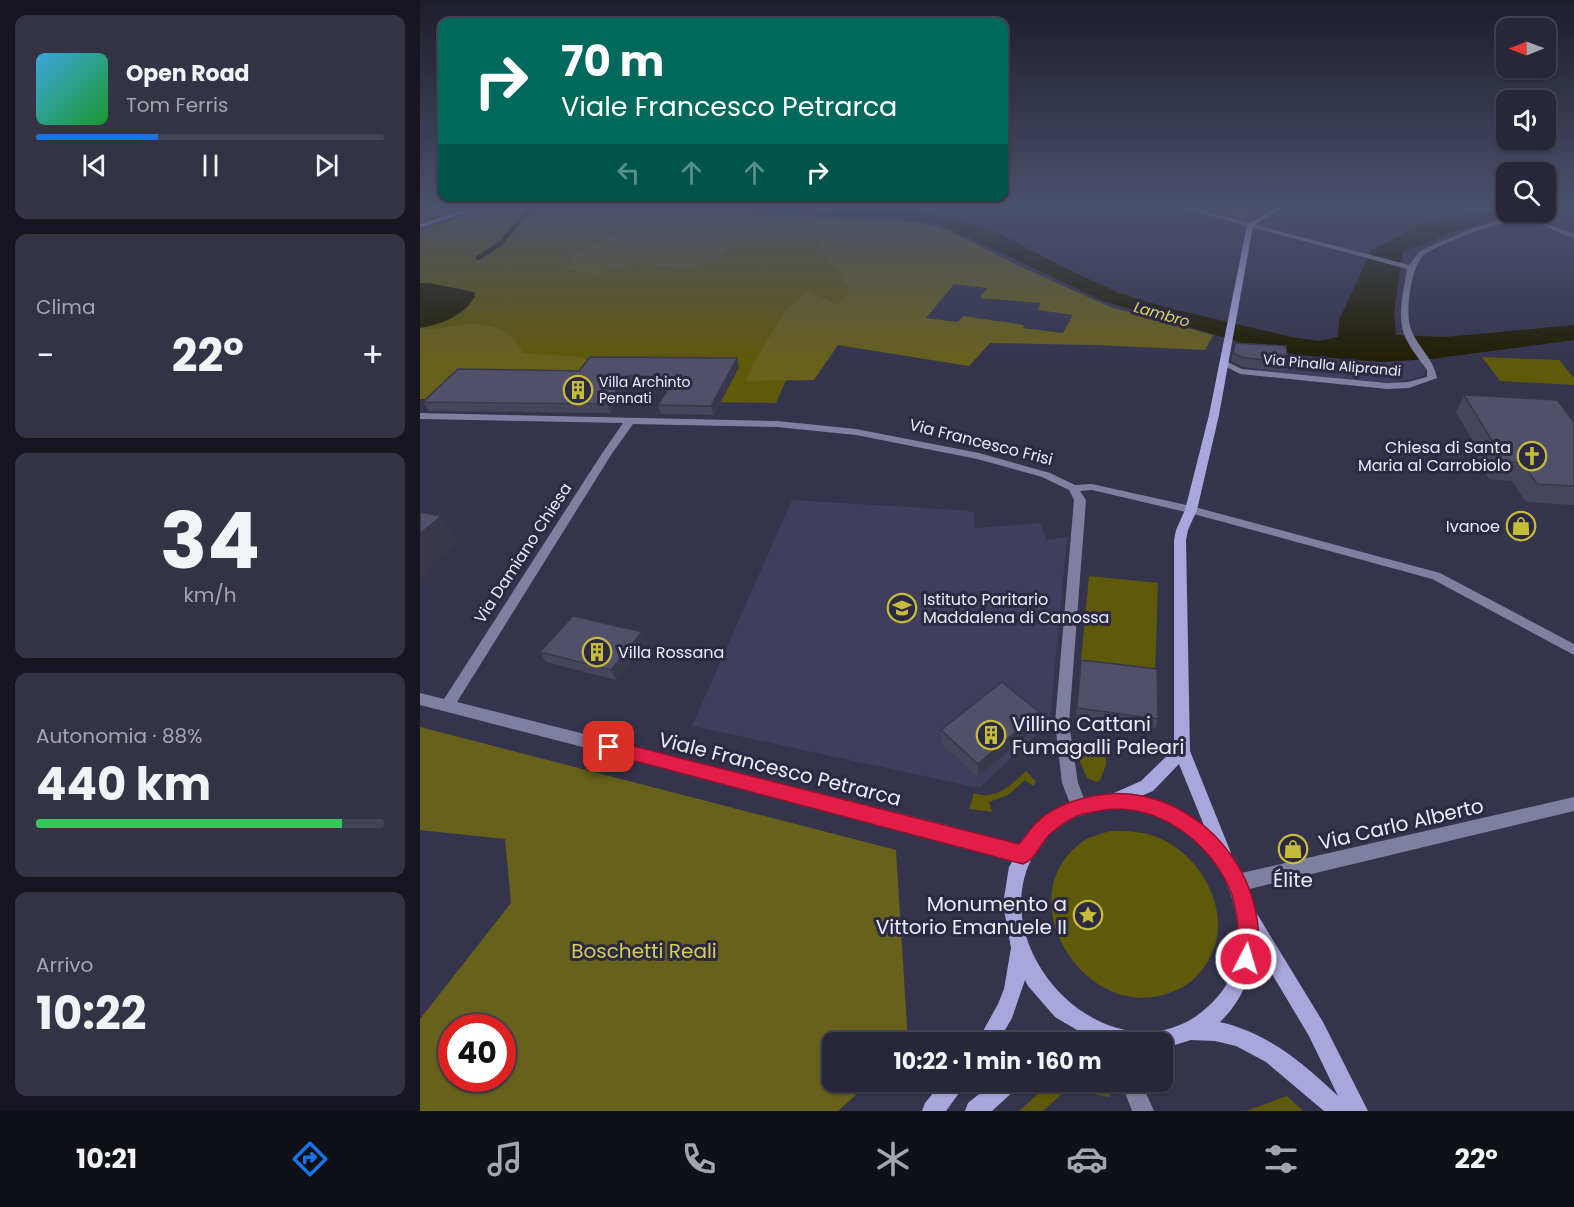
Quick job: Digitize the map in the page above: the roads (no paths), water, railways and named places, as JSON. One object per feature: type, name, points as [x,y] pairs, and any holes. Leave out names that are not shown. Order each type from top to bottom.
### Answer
[{"type":"street","points":[[1243,259],[1214,415],[1191,510],[1180,540],[1182,751],[1246,912],[1316,1029],[1357,1111]]},
{"type":"street","points":[[1375,259],[1407,267],[1415,259]]},
{"type":"street","name":"Via Pinalla Aliprandi","points":[[1223,363],[1240,371],[1387,386],[1409,385],[1432,378],[1425,359],[1409,336],[1405,304],[1407,267]]},
{"type":"street","name":"Via Francesco Frisi","points":[[420,416],[777,424],[856,432],[979,456],[1053,477],[1073,488],[1092,487],[1191,510],[1436,576],[1574,650]]},
{"type":"street","name":"Via Damiano Chiesa","points":[[447,706],[599,464],[630,421]]},
{"type":"street","points":[[1073,488],[1080,500],[1062,723],[1070,783],[1079,806]]},
{"type":"street","name":"Viale Francesco Petrarca","points":[[420,699],[1023,855]]},
{"type":"street","points":[[993,1032],[1012,998],[1018,963],[1011,904],[1014,878],[1023,855],[1034,838],[1050,822],[1079,806],[1113,800],[1147,786],[1182,751]]},
{"type":"street","points":[[1113,800],[1149,805],[1180,818],[1207,839],[1234,878]]},
{"type":"street","name":"Via Carlo Alberto","points":[[1234,878],[1574,804]]},
{"type":"street","points":[[1188,1032],[1204,1023],[1218,1011],[1239,982],[1248,947],[1246,912]]},
{"type":"street","points":[[1017,943],[1032,976],[1051,1000],[1076,1020],[1099,1032]]},
{"type":"street","points":[[1173,1036],[1204,1030],[1231,1034],[1273,1053],[1338,1111]]},
{"type":"street","points":[[933,1111],[948,1092]]},
{"type":"street","points":[[976,1111],[998,1092]]},
{"type":"street","points":[[1135,1092],[1143,1111]]},
{"type":"water","name":"Lambro","points":[[1014,259],[1047,259],[1119,293],[1165,307],[1291,337],[1319,341],[1338,337],[1339,320],[1367,259],[1402,259],[1394,312],[1396,335],[1445,337],[1574,325],[1574,340],[1431,359],[1380,362],[1295,355],[1242,343],[1103,301]]},
{"type":"water","points":[[420,283],[474,292],[475,297],[458,315],[420,328]]},
{"type":"place","name":"Villa Archinto Pennati","points":[[578,390]]},
{"type":"place","name":"Chiesa di Santa Maria al Carrobiolo","points":[[1532,456]]},
{"type":"place","name":"Ivanoe","points":[[1521,526]]},
{"type":"place","name":"Istituto Paritario Maddalena di Canossa","points":[[902,608]]},
{"type":"place","name":"Villa Rossana","points":[[597,652]]},
{"type":"place","name":"Villino Cattani Fumagalli Paleari","points":[[991,735]]},
{"type":"place","name":"Élite","points":[[1293,849]]},
{"type":"place","name":"Monumento a Vittorio Emanuele II","points":[[1088,915]]},
{"type":"park label","name":"Boschetti Reali","points":[[644,951]]}]
